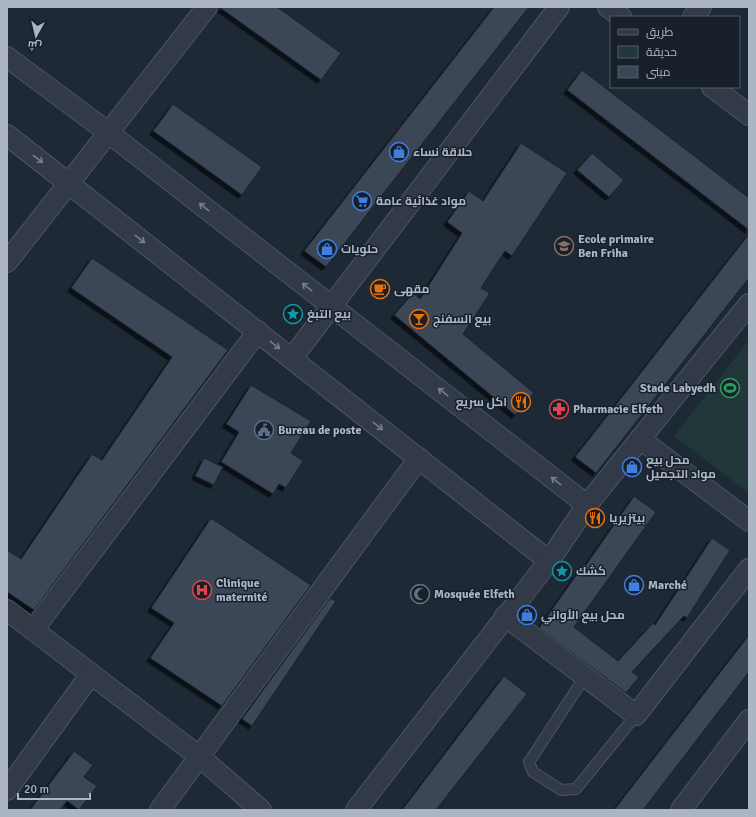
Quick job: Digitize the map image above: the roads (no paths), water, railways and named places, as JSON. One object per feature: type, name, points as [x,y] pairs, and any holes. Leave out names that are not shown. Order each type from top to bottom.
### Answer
[{"type":"street","points":[[7,262],[68,182],[109,133],[207,7]]},
{"type":"street","points":[[292,358],[558,7]]},
{"type":"street","points":[[608,7],[620,16]]},
{"type":"street","points":[[694,16],[701,7]]},
{"type":"street","points":[[7,57],[109,133],[587,505]]},
{"type":"street","points":[[713,88],[749,115]]},
{"type":"street","points":[[7,135],[549,561]]},
{"type":"street","points":[[356,810],[549,561],[587,505],[749,304]]},
{"type":"street","points":[[33,630],[258,331]]},
{"type":"street","points":[[640,439],[749,521]]},
{"type":"street","points":[[160,810],[419,458]]},
{"type":"street","points":[[505,616],[584,678],[636,715],[749,568]]},
{"type":"street","points":[[7,610],[200,757],[261,810]]},
{"type":"street","points":[[7,790],[91,674]]},
{"type":"street","points":[[681,810],[749,720]]},
{"type":"lane","points":[[584,678],[529,762],[533,772],[561,790],[576,789],[636,715]]},
{"type":"place","name":"حلاقة نساء","points":[[399,152]]},
{"type":"place","name":"مواد غذائية عامة","points":[[362,201]]},
{"type":"place","name":"Ecole primaire Ben Friha","points":[[564,246]]},
{"type":"place","name":"حلويات","points":[[327,249]]},
{"type":"place","name":"مقهى","points":[[380,289]]},
{"type":"place","name":"بيع التبغ","points":[[293,314]]},
{"type":"place","name":"بيع السفنج","points":[[419,319]]},
{"type":"place","name":"Stade Labyedh","points":[[730,388]]},
{"type":"place","name":"اكل سريع","points":[[521,402]]},
{"type":"place","name":"Pharmacie Elfeth","points":[[559,409]]},
{"type":"place","name":"Bureau de poste","points":[[264,430]]},
{"type":"place","name":"محل بيع مواد التجميل","points":[[632,467]]},
{"type":"place","name":"بيتزيريا","points":[[595,518]]},
{"type":"place","name":"كشك","points":[[562,571]]},
{"type":"place","name":"Marché","points":[[634,585]]},
{"type":"place","name":"Clinique maternité","points":[[202,590]]},
{"type":"place","name":"Mosquée Elfeth","points":[[420,594]]},
{"type":"place","name":"محل بيع الأواني","points":[[527,615]]}]
